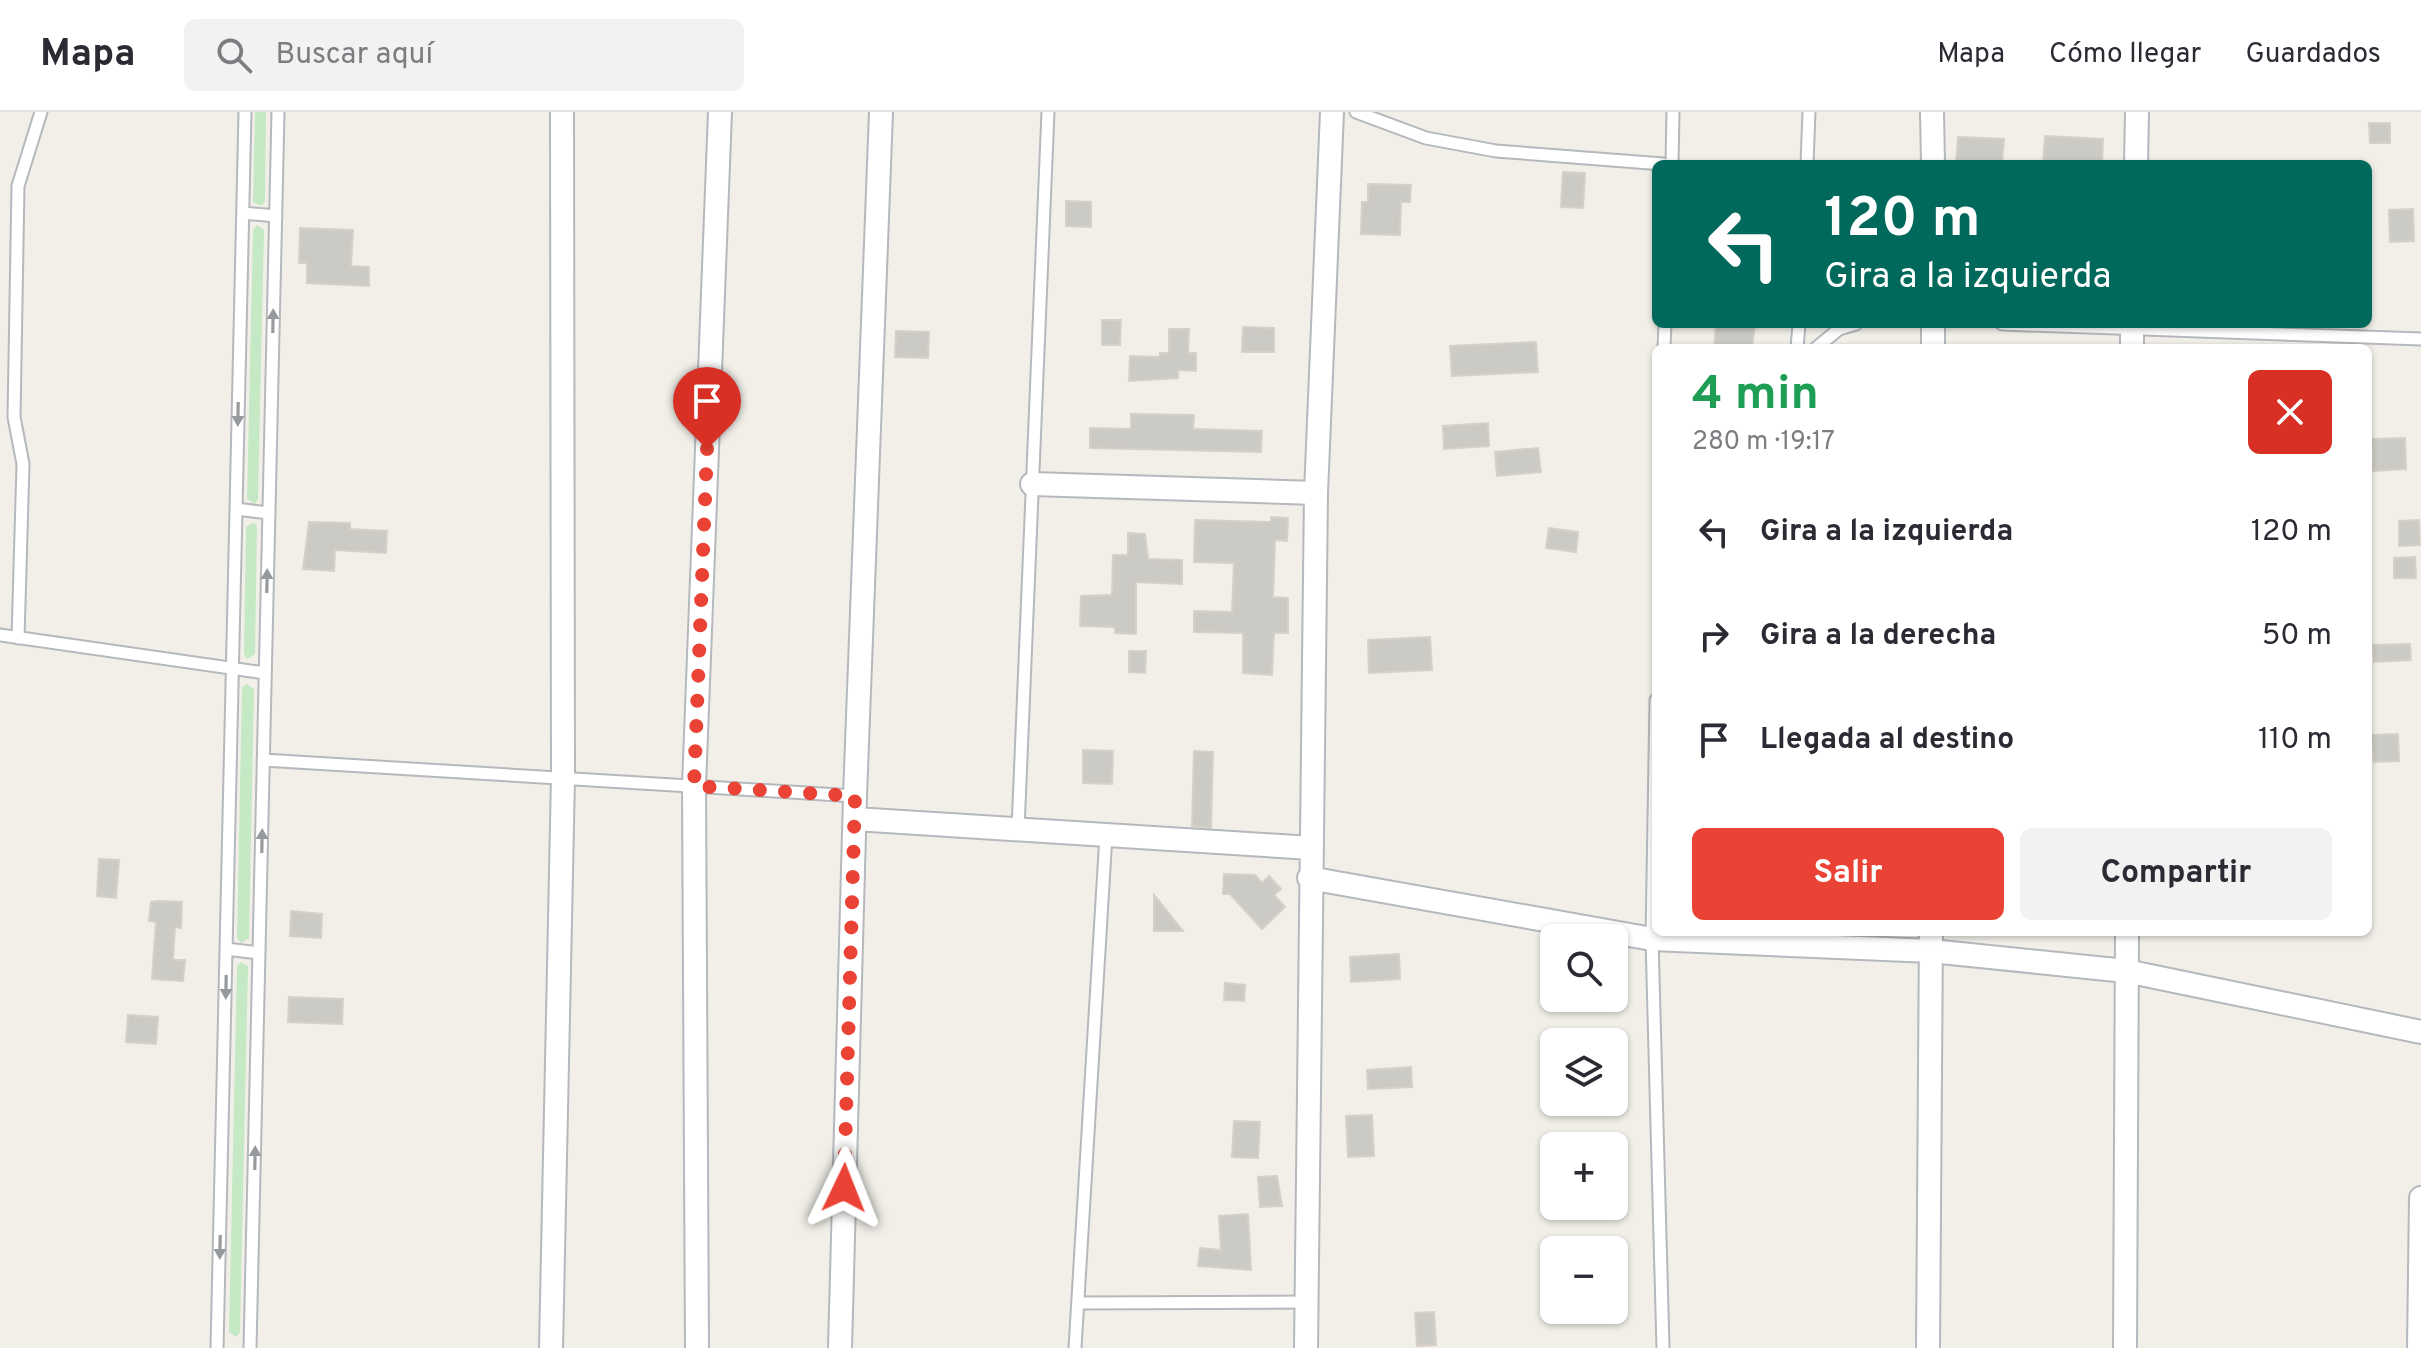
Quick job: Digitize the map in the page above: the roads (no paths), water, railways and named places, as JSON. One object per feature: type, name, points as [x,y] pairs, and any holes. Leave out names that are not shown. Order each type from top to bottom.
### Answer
[{"type":"street","points":[[551,1348],[563,777],[562,112]]},
{"type":"street","points":[[697,1348],[694,786],[720,112]]},
{"type":"street","points":[[840,1348],[855,796],[881,112]]},
{"type":"street","points":[[1306,1348],[1309,878],[1316,493],[1332,112]]},
{"type":"street","points":[[1932,112],[1933,160]]},
{"type":"street","points":[[2136,160],[2137,112]]},
{"type":"street","points":[[1032,484],[1316,493]]},
{"type":"street","points":[[855,819],[1311,848]]},
{"type":"street","points":[[1309,878],[1652,939],[1931,941],[2126,971],[2421,1032]]},
{"type":"street","points":[[2125,1348],[2127,936]]},
{"type":"street","points":[[1928,1348],[1931,941]]},
{"type":"street","points":[[2419,1348],[2421,1198]]},
{"type":"lane","points":[[18,638],[23,464],[14,417],[18,186],[41,112]]},
{"type":"lane","points":[[224,1348],[217,1348],[245,112]]},
{"type":"lane","points":[[250,1348],[278,112]]},
{"type":"lane","points":[[1018,829],[1048,112]]},
{"type":"lane","points":[[1356,112],[1426,138],[1496,151],[1652,163]]},
{"type":"lane","points":[[1672,160],[1673,112]]},
{"type":"lane","points":[[1807,160],[1809,112]]},
{"type":"lane","points":[[243,213],[276,216]]},
{"type":"lane","points":[[1821,344],[1842,328]]},
{"type":"lane","points":[[2054,328],[2132,334],[2421,339]]},
{"type":"lane","points":[[236,509],[269,513]]},
{"type":"lane","points":[[0,635],[265,673]]},
{"type":"lane","points":[[263,760],[855,796]]},
{"type":"lane","points":[[1075,1348],[1106,835]]},
{"type":"lane","points":[[1652,936],[1663,1348]]},
{"type":"lane","points":[[226,949],[259,953]]},
{"type":"lane","points":[[1078,1303],[1306,1302]]}]
